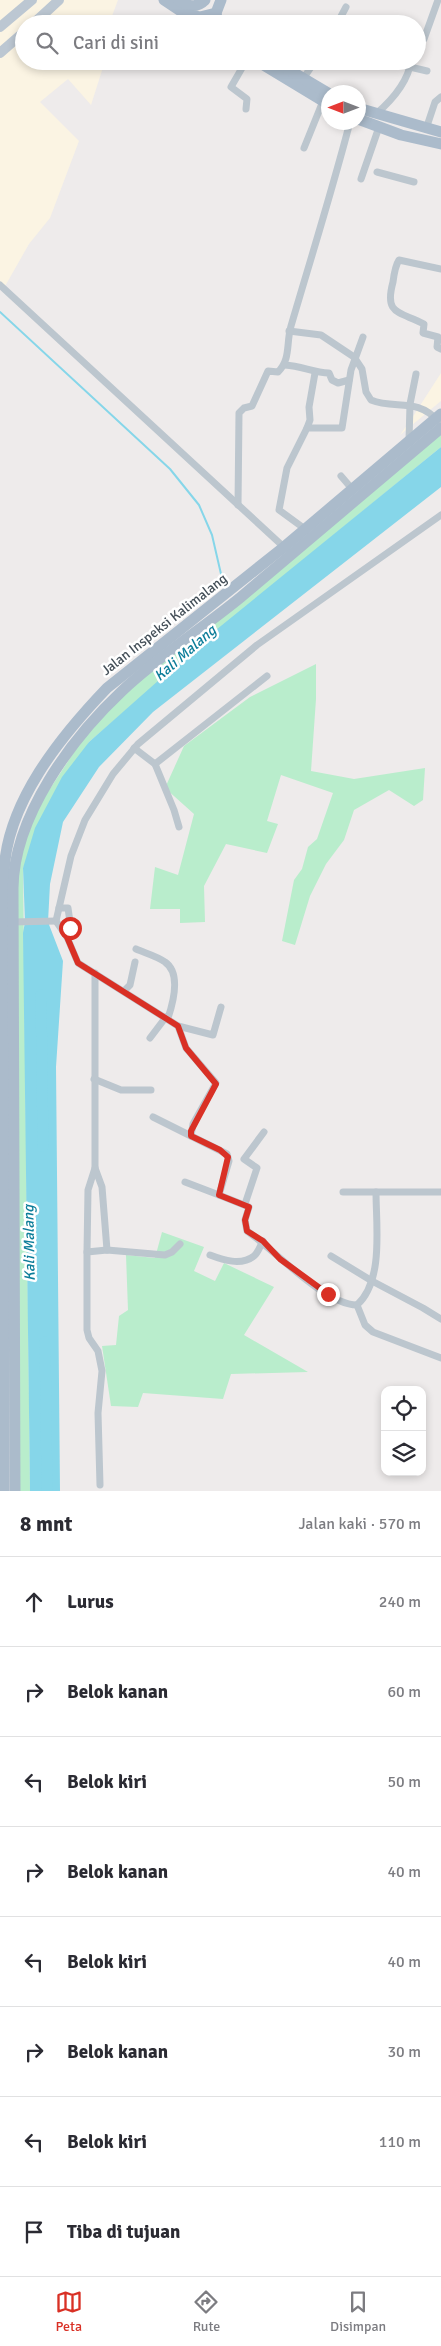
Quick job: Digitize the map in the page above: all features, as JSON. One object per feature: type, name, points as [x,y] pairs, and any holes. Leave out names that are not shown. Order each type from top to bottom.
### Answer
[{"type":"main road","points":[[0,27],[32,0]]},
{"type":"main road","points":[[43,15],[60,0]]},
{"type":"main road","points":[[164,0],[184,13],[191,15]]},
{"type":"main road","points":[[178,0],[192,6],[200,4],[205,0]]},
{"type":"main road","points":[[211,15],[214,0]]},
{"type":"main road","points":[[213,15],[221,0]]},
{"type":"main road","points":[[0,53],[15,40]]},
{"type":"main road","points":[[274,70],[321,96]]},
{"type":"main road","points":[[288,70],[321,94]]},
{"type":"main road","points":[[366,111],[441,132]]},
{"type":"main road","points":[[366,122],[441,144]]},
{"type":"main road","name":"Jalan Inspeksi Kalimalang","points":[[8,873],[36,800],[62,760],[113,700],[144,673],[233,603],[288,550],[305,529],[340,506],[353,490],[386,468],[409,441],[440,421]]},
{"type":"main road","name":"Jalan Inspeksi Kalimalang","points":[[4,1491],[2,1180],[5,921],[8,873],[6,855],[12,833],[30,790],[49,755],[104,691],[121,675],[288,550],[440,421]]},
{"type":"main road","points":[[104,691],[113,700]]},
{"type":"main road","name":"Jalan Inspeksi Kalimalang","points":[[5,921],[15,1491]]},
{"type":"street","points":[[426,33],[438,0]]},
{"type":"street","points":[[342,15],[346,7]]},
{"type":"street","points":[[241,70],[231,87],[247,99],[246,108]]},
{"type":"street","points":[[303,80],[309,70]]},
{"type":"street","points":[[376,115],[390,101],[408,70]]},
{"type":"street","points":[[424,70],[428,72]]},
{"type":"street","points":[[426,129],[436,102],[441,97]]},
{"type":"street","points":[[304,148],[321,112]]},
{"type":"street","points":[[361,179],[379,127]]},
{"type":"street","points":[[238,505],[239,413],[244,408],[252,406],[268,371],[278,372],[285,365],[289,331],[321,228],[348,130]]},
{"type":"street","points":[[377,172],[414,182]]},
{"type":"street","points":[[441,269],[399,260],[389,297],[390,305],[395,310],[424,324],[422,333],[438,336],[437,348],[441,349]]},
{"type":"street","points":[[0,285],[288,550]]},
{"type":"street","points":[[289,331],[321,335],[354,357],[362,368],[366,392],[371,400],[410,404],[424,410],[440,421]]},
{"type":"street","points":[[307,428],[342,428],[354,357],[363,337]]},
{"type":"street","points":[[285,365],[309,368],[315,373],[329,374],[332,380],[338,383],[349,380]]},
{"type":"street","points":[[305,529],[281,513],[278,507],[287,468],[310,420],[309,407],[315,373]]},
{"type":"street","points":[[409,441],[410,404],[416,374]]},
{"type":"street","points":[[341,476],[353,490]]},
{"type":"street","points":[[53,922],[59,908],[71,856],[85,820],[113,774],[134,748],[257,645],[441,515]]},
{"type":"street","points":[[155,764],[267,676]]},
{"type":"street","points":[[134,748],[155,764],[174,810],[178,827]]},
{"type":"street","points":[[59,908],[68,908],[70,916],[67,937]]},
{"type":"street","points":[[5,921],[53,922],[67,937],[78,963],[178,1026],[213,1035],[221,1008]]},
{"type":"street","points":[[136,949],[164,961],[171,969],[174,990],[167,1018],[150,1038]]},
{"type":"street","points":[[124,991],[130,985],[134,962]]},
{"type":"street","points":[[95,973],[95,1168],[88,1190],[87,1330],[89,1338],[98,1351],[102,1370],[98,1413],[100,1485]]},
{"type":"street","points":[[178,1026],[186,1048],[216,1084],[193,1124],[191,1136]]},
{"type":"street","points":[[94,1079],[121,1090],[151,1090]]},
{"type":"street","points":[[153,1117],[220,1150],[228,1157],[219,1195]]},
{"type":"street","points":[[245,1204],[257,1168],[244,1159],[264,1132]]},
{"type":"street","points":[[95,1168],[102,1187],[107,1250]]},
{"type":"street","points":[[185,1182],[245,1204],[250,1209],[245,1220],[245,1228],[263,1241],[280,1259],[328,1294],[357,1305],[365,1325],[374,1332],[441,1358]]},
{"type":"street","points":[[343,1192],[441,1192]]},
{"type":"street","points":[[357,1305],[372,1281],[376,1267],[376,1192]]},
{"type":"street","points":[[210,1255],[227,1262],[246,1259],[255,1255],[263,1241]]},
{"type":"street","points":[[88,1252],[107,1250],[165,1255],[180,1244]]},
{"type":"street","points":[[331,1256],[441,1320]]},
{"type":"shaded area","points":[[0,0],[118,0],[112,15],[15,15],[15,70],[102,70],[91,105],[68,79],[40,102],[79,141],[50,218],[29,244],[4,288],[0,285]]},
{"type":"shaded area","points":[[441,373],[441,401],[400,435],[412,418]]},
{"type":"green space","points":[[441,428],[441,447],[231,619],[89,742],[23,868],[30,1491],[15,1491],[13,888],[24,828],[98,716]]},
{"type":"green space","points":[[316,664],[316,699],[311,771],[354,779],[425,768],[423,800],[414,806],[389,790],[354,810],[344,840],[326,864],[310,896],[295,945],[282,941],[294,880],[302,869],[308,847],[317,839],[333,793],[281,775],[267,821],[278,824],[267,853],[226,844],[204,886],[205,922],[180,923],[180,909],[150,909],[155,867],[178,875],[194,814],[165,788],[184,746],[250,697]]},
{"type":"green space","points":[[162,1232],[204,1247],[194,1271],[215,1281],[224,1263],[274,1287],[244,1335],[308,1372],[231,1374],[223,1399],[143,1393],[138,1407],[111,1406],[102,1346],[116,1345],[119,1316],[128,1310],[126,1255],[155,1258]]},
{"type":"water","points":[[441,447],[441,487],[153,712],[99,767],[63,822],[50,884],[48,922],[63,961],[56,1067],[60,1491],[30,1491],[23,868],[35,828],[62,777],[89,742],[211,634]]},
{"type":"waterway","points":[[0,312],[170,469],[199,505],[212,535],[221,574],[226,585]]},
{"type":"waterway","name":"Kali Malang","points":[[41,995],[43,1146]]},
{"type":"waterway","name":"Kali Malang","points":[[45,1342],[47,1491]]},
{"type":"route","points":[[70,928],[67,937],[78,963],[178,1026],[186,1048],[215,1081],[214,1090],[193,1124],[191,1136],[220,1150],[228,1157],[229,1161],[219,1195],[249,1207],[250,1211],[245,1220],[247,1231],[263,1241],[275,1255],[328,1294]]}]
